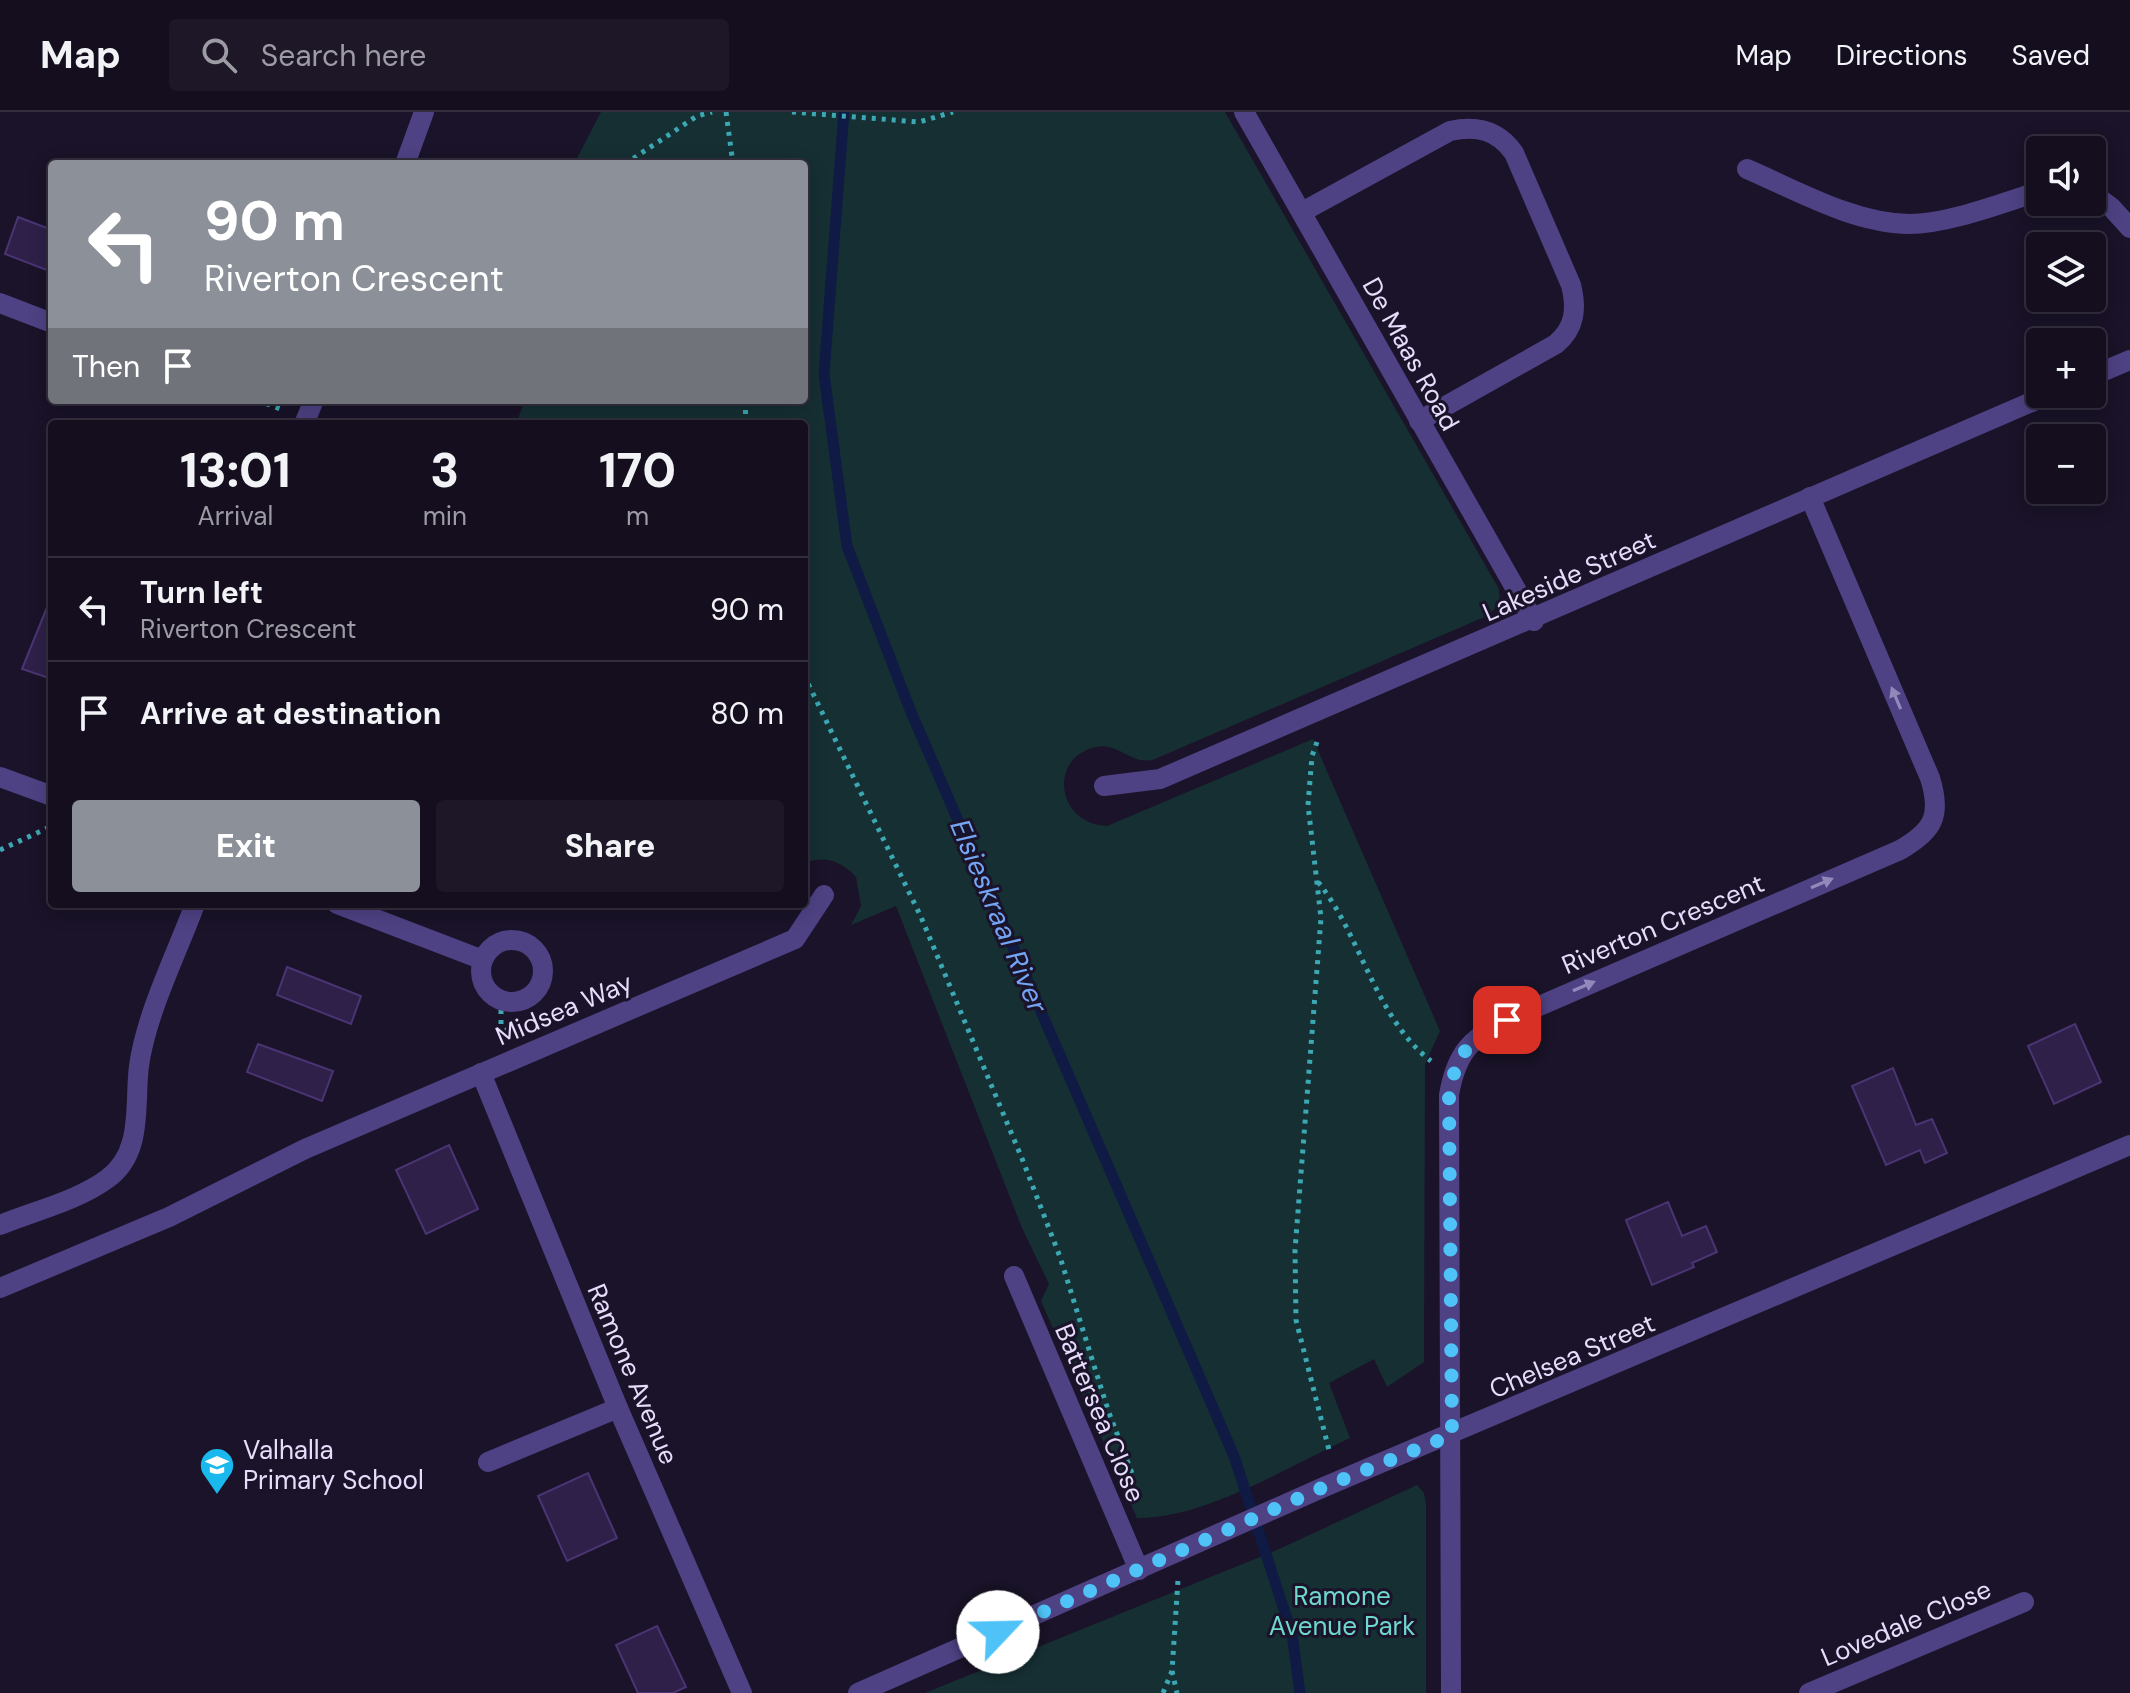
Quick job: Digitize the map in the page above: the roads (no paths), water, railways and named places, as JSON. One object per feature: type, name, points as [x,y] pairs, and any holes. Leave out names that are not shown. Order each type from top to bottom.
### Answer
[{"type":"street","points":[[406,160],[424,112]]},
{"type":"street","name":"De Maas Road","points":[[1244,112],[1534,621]]},
{"type":"street","points":[[1302,212],[1450,131],[1477,128],[1489,132],[1499,136],[1514,153],[1571,285],[1575,300],[1572,324],[1556,344],[1419,421]]},
{"type":"street","points":[[1747,169],[1835,207],[1910,224],[1931,222],[2026,195]]},
{"type":"street","points":[[2106,203],[2130,228]]},
{"type":"street","points":[[0,303],[48,321]]},
{"type":"street","points":[[2106,370],[2130,360]]},
{"type":"street","name":"Lakeside Street","points":[[1104,786],[1160,779],[1534,621],[2026,404]]},
{"type":"street","name":"Riverton Crescent","points":[[1451,1693],[1449,1095],[1453,1072],[1464,1048],[1473,1038],[1507,1020],[1900,850],[1921,836],[1935,817],[1936,805],[1930,778],[1810,497]]},
{"type":"street","points":[[0,777],[48,795]]},
{"type":"street","name":"Midsea Way","points":[[0,1288],[169,1217],[305,1149],[795,939],[824,895]]},
{"type":"street","points":[[0,1225],[107,1179],[121,1165],[136,1126],[139,1064],[148,1031],[194,908]]},
{"type":"street","points":[[347,908],[483,960]]},
{"type":"street","points":[[499,943],[523,943],[540,959],[543,971],[534,993],[524,1000],[501,1000],[483,984],[483,960],[499,943]]},
{"type":"street","name":"Ramone Avenue","points":[[481,1073],[618,1408],[742,1693]]},
{"type":"street","name":"Chelsea Street","points":[[858,1693],[1324,1487],[2130,1145]]},
{"type":"street","name":"Battersea Close","points":[[1014,1276],[1139,1570]]},
{"type":"street","points":[[488,1462],[618,1408]]},
{"type":"street","name":"Lovedale Close","points":[[1809,1693],[2024,1602]]},
{"type":"waterway","name":"Elsieskraal River","points":[[844,112],[824,374],[847,546],[911,712],[1234,1456],[1292,1634],[1300,1693]]},
{"type":"place","name":"Valhalla Primary School","points":[[217,1496]]},
{"type":"park label","name":"Ramone Avenue Park","points":[[1342,1611]]}]
